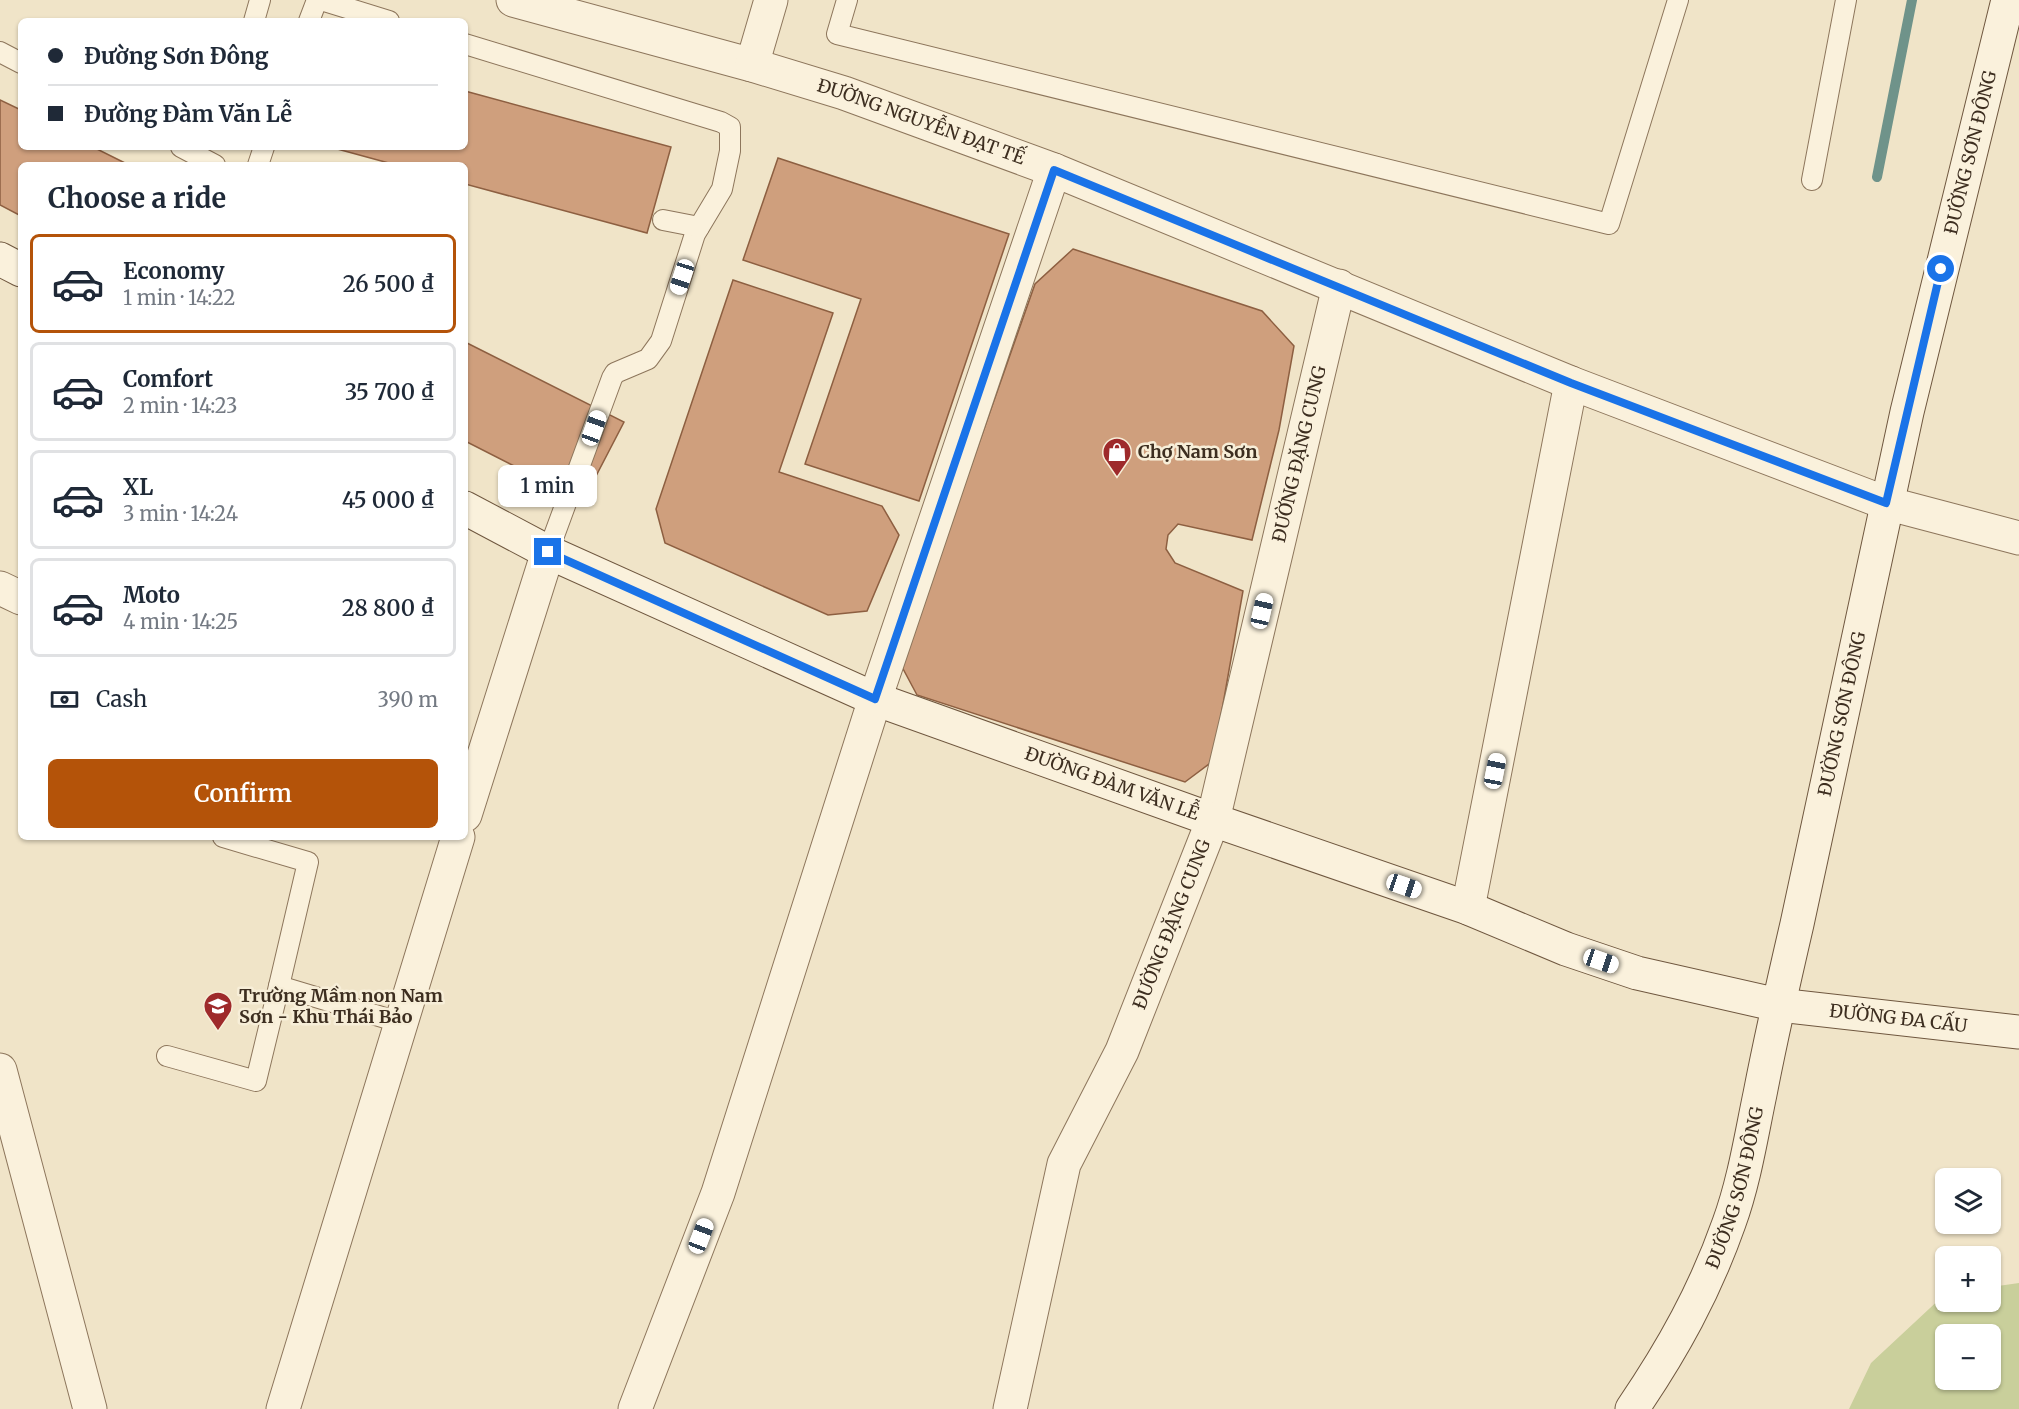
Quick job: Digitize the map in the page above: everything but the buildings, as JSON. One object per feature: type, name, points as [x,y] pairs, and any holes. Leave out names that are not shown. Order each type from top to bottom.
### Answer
[{"type":"street","name":"ĐƯỜNG NGUYỄN ĐẠT TẾ","points":[[513,0],[752,65],[844,93],[1054,170],[1571,383],[1886,503],[2019,538]]},
{"type":"street","points":[[752,65],[771,0]]},
{"type":"street","name":"ĐƯỜNG SƠN ĐÔNG","points":[[1632,1409],[1689,1318],[1730,1222],[1746,1160],[1886,503],[2008,0]]},
{"type":"street","points":[[635,1409],[718,1193],[875,699],[1054,170]]},
{"type":"street","points":[[0,259],[18,268]]},
{"type":"street","name":"ĐƯỜNG ĐẶNG CUNG","points":[[1010,1409],[1064,1164],[1122,1051],[1213,820],[1339,286]]},
{"type":"street","points":[[1468,908],[1571,383]]},
{"type":"street","name":"ĐƯỜNG ĐÀM VĂN LỄ","points":[[468,510],[548,552],[875,699],[1468,908],[1566,949],[1637,973],[1778,1005]]},
{"type":"street","points":[[468,799],[548,552]]},
{"type":"street","points":[[0,588],[18,597]]},
{"type":"street","points":[[283,1409],[457,840]]},
{"type":"street","name":"ĐƯỜNG ĐA CẤU","points":[[1778,1005],[2019,1032]]},
{"type":"street","points":[[0,1070],[90,1409]]},
{"type":"lane","points":[[255,18],[260,0]]},
{"type":"lane","points":[[310,18],[319,0],[380,18]]},
{"type":"lane","points":[[847,0],[837,34],[1609,224],[1678,0]]},
{"type":"lane","points":[[1812,180],[1846,0]]},
{"type":"lane","points":[[468,45],[721,122],[730,127],[730,151],[722,189],[695,234],[661,341],[648,359],[615,373],[612,378],[548,552]]},
{"type":"lane","points":[[0,52],[18,61]]},
{"type":"lane","points":[[187,150],[210,162]]},
{"type":"lane","points":[[663,220],[699,227]]},
{"type":"lane","points":[[166,1056],[256,1081],[308,862],[233,840]]},
{"type":"lane","points":[[279,986],[402,1023]]},
{"type":"green space","points":[[2019,1283],[2019,1409],[1849,1409],[1871,1363],[1935,1303],[1935,1312],[2001,1312],[2001,1286]]},
{"type":"waterway","points":[[1877,177],[1912,0]]},
{"type":"place","name":"Chợ Nam Sơn","points":[[1117,478]]},
{"type":"place","name":"Trường Mầm non Nam Sơn - Khu Thái Bảo","points":[[218,1032]]},
{"type":"route","points":[[548,552],[875,699],[1054,170],[1571,383],[1886,503],[1941,269]]}]
